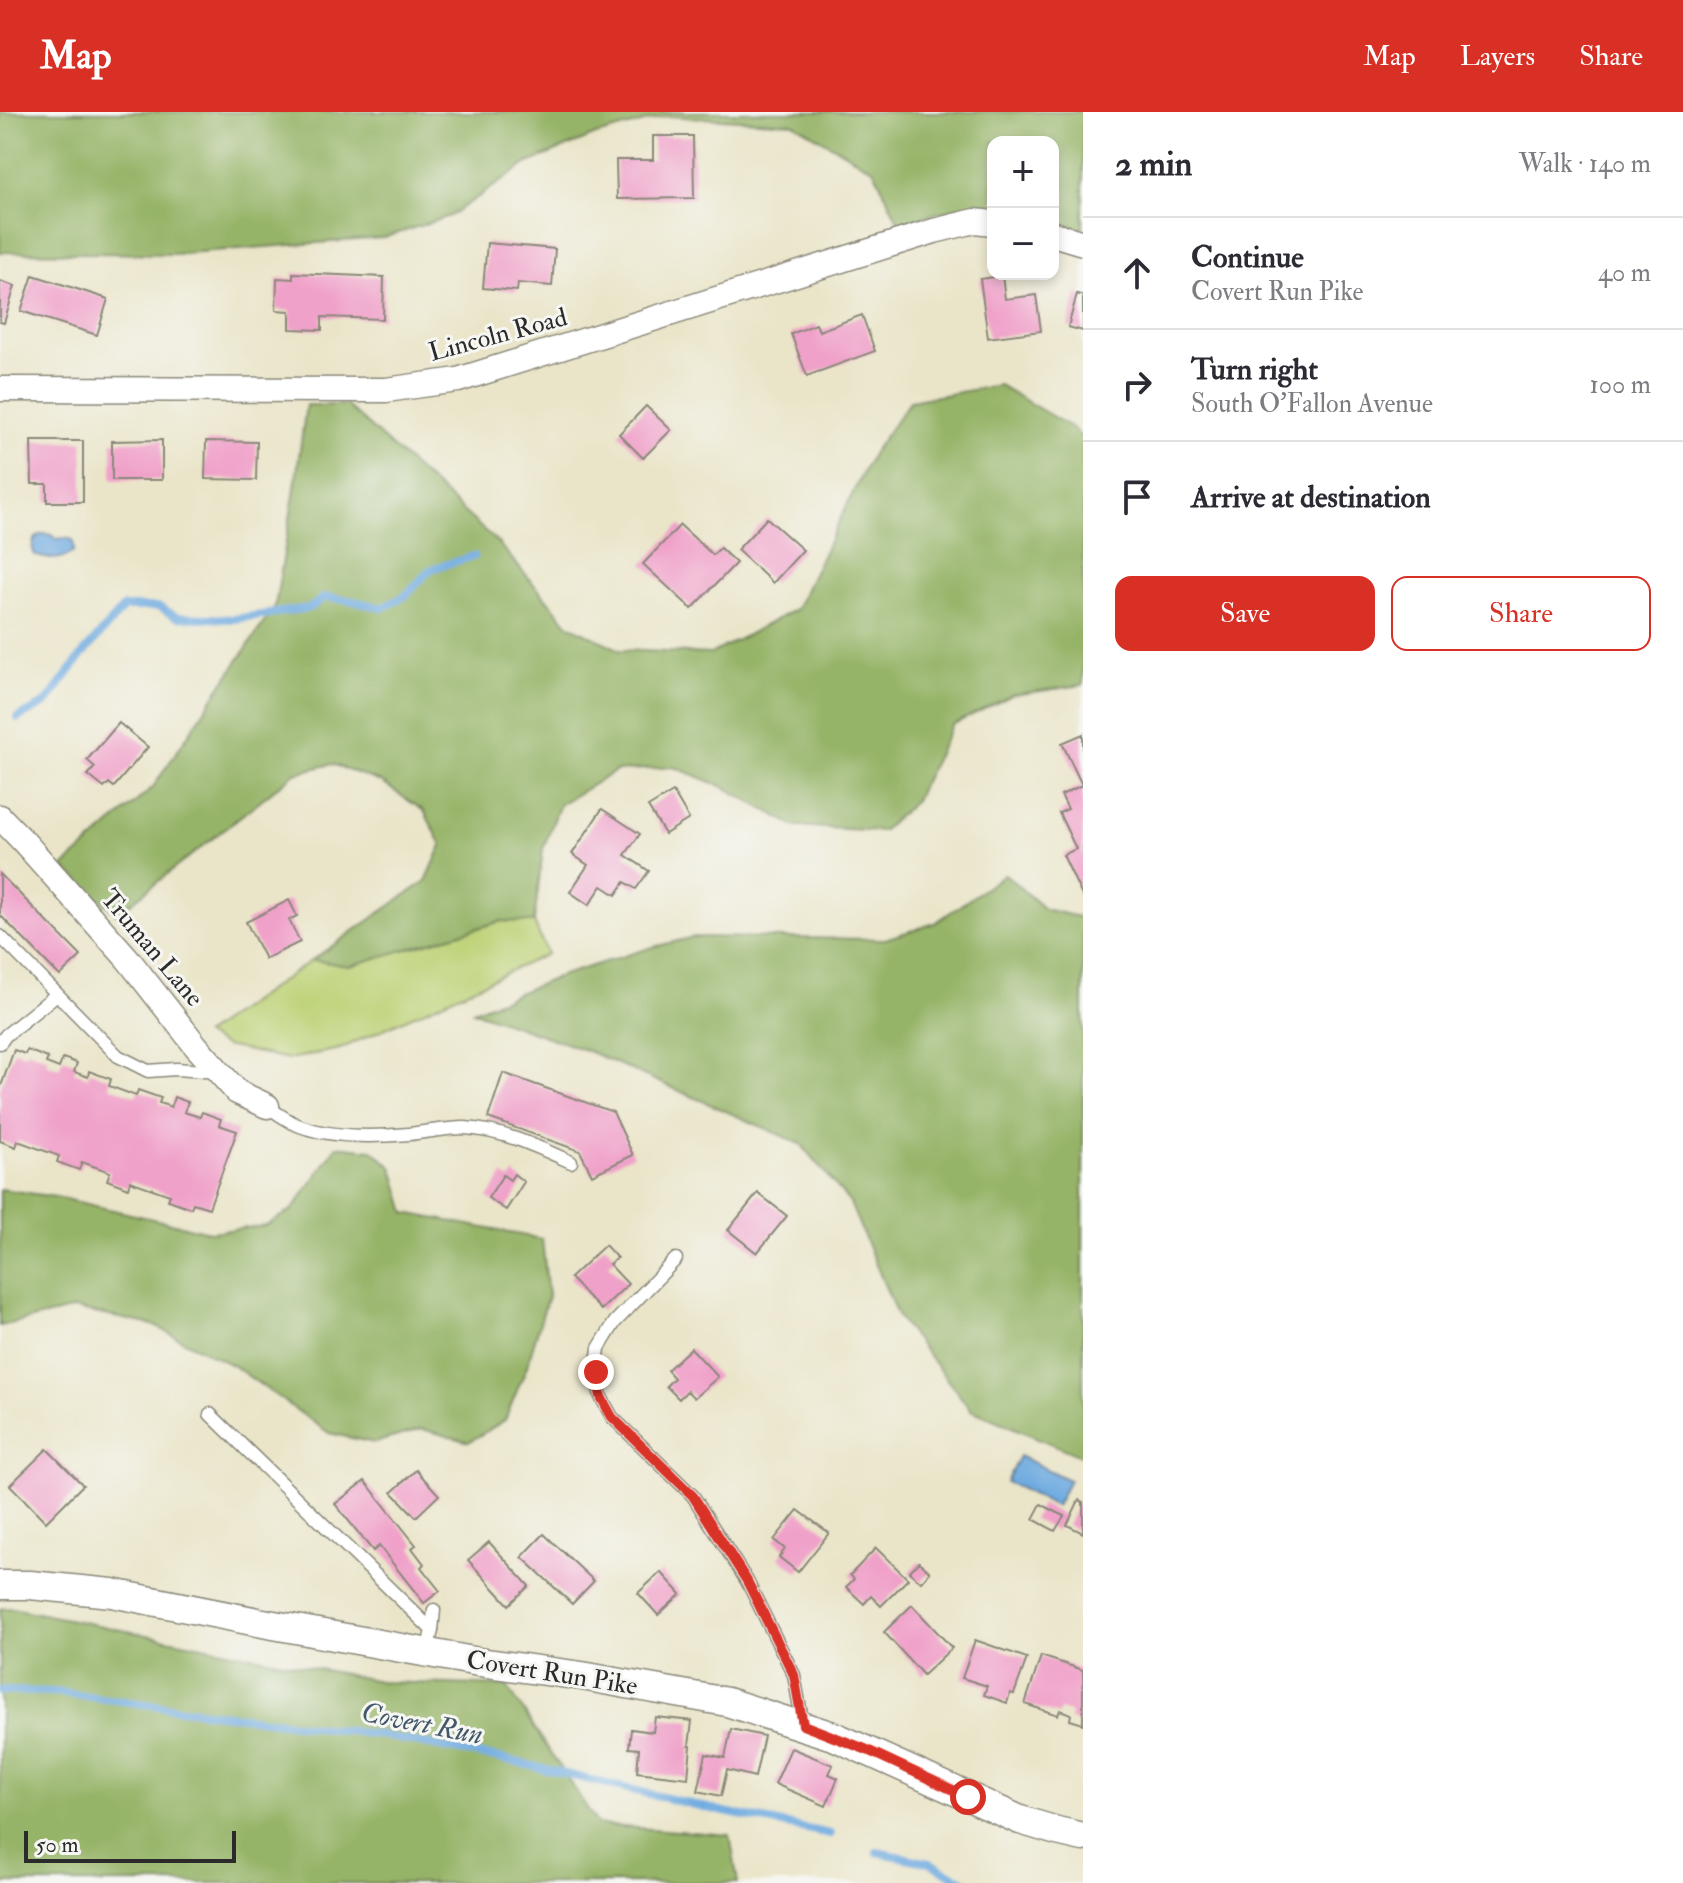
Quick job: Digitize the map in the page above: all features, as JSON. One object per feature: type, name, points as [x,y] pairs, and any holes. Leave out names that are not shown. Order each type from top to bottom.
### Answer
[{"type":"street","name":"Lincoln Road","points":[[0,389],[386,390],[458,380],[934,231],[975,221],[987,222]]},
{"type":"street","points":[[1059,236],[1083,243]]},
{"type":"street","name":"Truman Lane","points":[[0,817],[127,958],[196,1046],[237,1092],[267,1106]]},
{"type":"street","name":"Covert Run Pike","points":[[0,1585],[112,1593],[430,1641],[727,1702],[803,1725],[865,1749],[1020,1820],[1083,1837]]},
{"type":"lane","points":[[0,936],[118,1056],[148,1071],[221,1072]]},
{"type":"lane","points":[[0,1043],[57,994]]},
{"type":"lane","points":[[267,1106],[295,1124],[321,1132],[360,1136],[465,1128],[487,1131],[529,1144],[571,1162]]},
{"type":"lane","points":[[676,1259],[615,1322],[599,1348],[596,1372],[601,1397],[612,1417],[693,1496],[747,1581],[794,1675],[803,1725]]},
{"type":"lane","points":[[210,1414],[430,1641]]},
{"type":"lane","points":[[430,1641],[434,1610]]},
{"type":"green space","points":[[0,112],[1083,112],[1083,229],[1059,223],[1059,136],[987,136],[987,210],[964,206],[899,223],[874,170],[793,123],[666,116],[596,135],[528,163],[450,216],[383,238],[174,254],[0,252]]},
{"type":"green space","points":[[999,385],[1072,428],[1083,439],[1083,685],[1012,695],[952,725],[914,802],[882,831],[794,826],[724,787],[674,767],[616,771],[560,804],[543,849],[534,922],[501,921],[349,966],[312,960],[426,881],[442,845],[424,811],[381,782],[332,764],[295,773],[117,914],[63,867],[153,787],[275,606],[306,405],[346,405],[498,543],[569,625],[620,650],[711,654],[796,609],[872,454],[910,401]]},
{"type":"green space","points":[[1005,874],[1044,909],[1083,918],[1083,1457],[971,1410],[898,1317],[850,1203],[801,1144],[588,1051],[473,1011],[563,975],[694,937],[885,939],[935,923]]},
{"type":"green space","points":[[502,921],[534,922],[547,954],[340,1049],[289,1059],[225,1046],[204,1035],[312,960],[349,966]]},
{"type":"green space","points":[[337,1146],[372,1150],[393,1168],[406,1213],[542,1239],[548,1296],[527,1366],[505,1420],[469,1442],[422,1429],[374,1443],[329,1433],[234,1366],[153,1325],[75,1309],[0,1326],[0,1189],[56,1197],[210,1232],[266,1226],[293,1209]]},
{"type":"green space","points":[[12,1608],[384,1682],[507,1686],[598,1825],[730,1835],[738,1883],[0,1883],[0,1609]]},
{"type":"water","points":[[44,534],[56,539],[73,540],[74,551],[55,559],[35,555],[34,542]]},
{"type":"water","points":[[1019,1456],[1069,1480],[1056,1506],[1006,1482]]},
{"type":"building","points":[[653,136],[693,136],[694,198],[617,199],[616,160],[653,160]]},
{"type":"building","points":[[487,243],[555,249],[552,286],[518,283],[517,291],[483,288]]},
{"type":"building","points":[[293,273],[384,277],[383,319],[322,317],[322,330],[290,329],[290,311],[276,310],[277,278],[293,279]]},
{"type":"building","points":[[33,275],[108,299],[97,335],[21,311]]},
{"type":"building","points":[[980,279],[1003,280],[1005,299],[1036,295],[1041,331],[988,338]]},
{"type":"building","points":[[0,281],[15,286],[4,323],[0,322]]},
{"type":"building","points":[[1077,294],[1083,296],[1083,331],[1068,327]]},
{"type":"building","points":[[862,315],[875,351],[807,376],[791,334],[816,324],[819,331]]},
{"type":"building","points":[[646,406],[671,430],[643,458],[619,434]]},
{"type":"building","points":[[162,440],[162,480],[112,480],[112,441]]},
{"type":"building","points":[[31,441],[83,441],[83,502],[47,502],[47,484],[32,484]]},
{"type":"building","points":[[206,441],[257,442],[256,480],[205,479]]},
{"type":"building","points":[[767,518],[803,550],[773,583],[737,550]]},
{"type":"building","points":[[680,525],[713,555],[720,548],[736,563],[692,609],[643,564]]},
{"type":"building","points":[[119,723],[148,747],[114,787],[109,783],[104,788],[88,775],[95,767],[87,760]]},
{"type":"building","points":[[1083,734],[1083,898],[1063,855],[1076,849],[1059,813],[1068,809],[1061,795],[1082,785],[1062,743]]},
{"type":"building","points":[[673,792],[689,819],[665,834],[648,807]]},
{"type":"building","points":[[602,809],[640,834],[625,855],[649,871],[636,889],[625,882],[616,895],[602,886],[589,905],[570,892],[588,865],[572,854]]},
{"type":"building","points":[[0,874],[81,956],[60,976],[0,915]]},
{"type":"building","points":[[289,900],[297,916],[289,920],[300,942],[265,959],[246,922]]},
{"type":"building","points":[[14,1050],[25,1054],[27,1050],[48,1058],[46,1063],[59,1068],[63,1058],[77,1063],[74,1072],[88,1077],[89,1071],[111,1079],[109,1086],[136,1096],[138,1090],[161,1098],[159,1103],[171,1107],[174,1097],[188,1102],[184,1112],[200,1117],[202,1112],[221,1119],[219,1125],[237,1131],[209,1208],[193,1203],[191,1208],[168,1200],[170,1195],[130,1181],[128,1188],[107,1180],[110,1172],[82,1162],[79,1170],[57,1162],[59,1156],[18,1141],[16,1147],[0,1141],[0,1089]]},
{"type":"building","points":[[503,1073],[613,1112],[633,1155],[592,1175],[580,1151],[488,1118]]},
{"type":"building","points":[[514,1174],[524,1182],[506,1210],[488,1198],[503,1175],[510,1180]]},
{"type":"building","points":[[758,1193],[787,1216],[757,1253],[728,1230]]},
{"type":"building","points":[[605,1245],[617,1258],[609,1264],[628,1284],[601,1310],[570,1278]]},
{"type":"building","points":[[691,1348],[718,1377],[694,1398],[687,1391],[679,1399],[666,1386],[674,1378],[667,1370]]},
{"type":"building","points":[[47,1449],[83,1485],[46,1522],[10,1485]]},
{"type":"building","points":[[416,1470],[439,1495],[416,1517],[392,1492]]},
{"type":"building","points":[[365,1481],[416,1545],[412,1548],[424,1564],[421,1567],[440,1591],[424,1603],[379,1546],[373,1551],[335,1504]]},
{"type":"building","points":[[1079,1500],[1083,1502],[1083,1533],[1067,1525]]},
{"type":"building","points":[[1041,1504],[1064,1516],[1055,1531],[1033,1519]]},
{"type":"building","points":[[798,1510],[829,1533],[798,1572],[779,1557],[785,1549],[774,1540]]},
{"type":"building","points":[[544,1534],[594,1581],[572,1604],[522,1557]]},
{"type":"building","points":[[489,1542],[529,1586],[509,1605],[468,1560]]},
{"type":"building","points":[[876,1548],[908,1579],[881,1606],[871,1596],[864,1604],[846,1587],[854,1579],[850,1575]]},
{"type":"building","points":[[919,1562],[930,1572],[921,1582],[909,1572]]},
{"type":"building","points":[[661,1572],[681,1594],[658,1615],[638,1593]]},
{"type":"building","points":[[912,1605],[952,1648],[923,1675],[884,1632]]},
{"type":"building","points":[[975,1640],[1027,1658],[1014,1694],[1010,1693],[1007,1703],[984,1695],[987,1686],[962,1678]]},
{"type":"building","points":[[1041,1656],[1083,1670],[1083,1724],[1070,1720],[1071,1714],[1060,1710],[1058,1715],[1025,1704]]},
{"type":"building","points":[[655,1717],[692,1721],[688,1778],[637,1772],[639,1749],[629,1748],[631,1729],[653,1732]]},
{"type":"building","points":[[731,1729],[764,1736],[755,1777],[727,1770],[721,1796],[698,1791],[706,1754],[725,1758]]},
{"type":"building","points":[[791,1748],[833,1765],[829,1774],[838,1778],[826,1806],[775,1784]]},
{"type":"waterway","points":[[18,718],[46,703],[124,607],[159,607],[177,617],[234,619],[310,608],[325,597],[382,608],[405,596],[431,569],[474,556]]},
{"type":"waterway","name":"Covert Run","points":[[0,1691],[54,1692],[379,1735],[511,1761],[830,1834]]},
{"type":"waterway","name":"Covert Run","points":[[877,1852],[930,1863],[968,1883]]},
{"type":"route","points":[[596,1372],[601,1397],[612,1417],[693,1496],[747,1581],[794,1675],[803,1725],[865,1749],[968,1797]]}]
